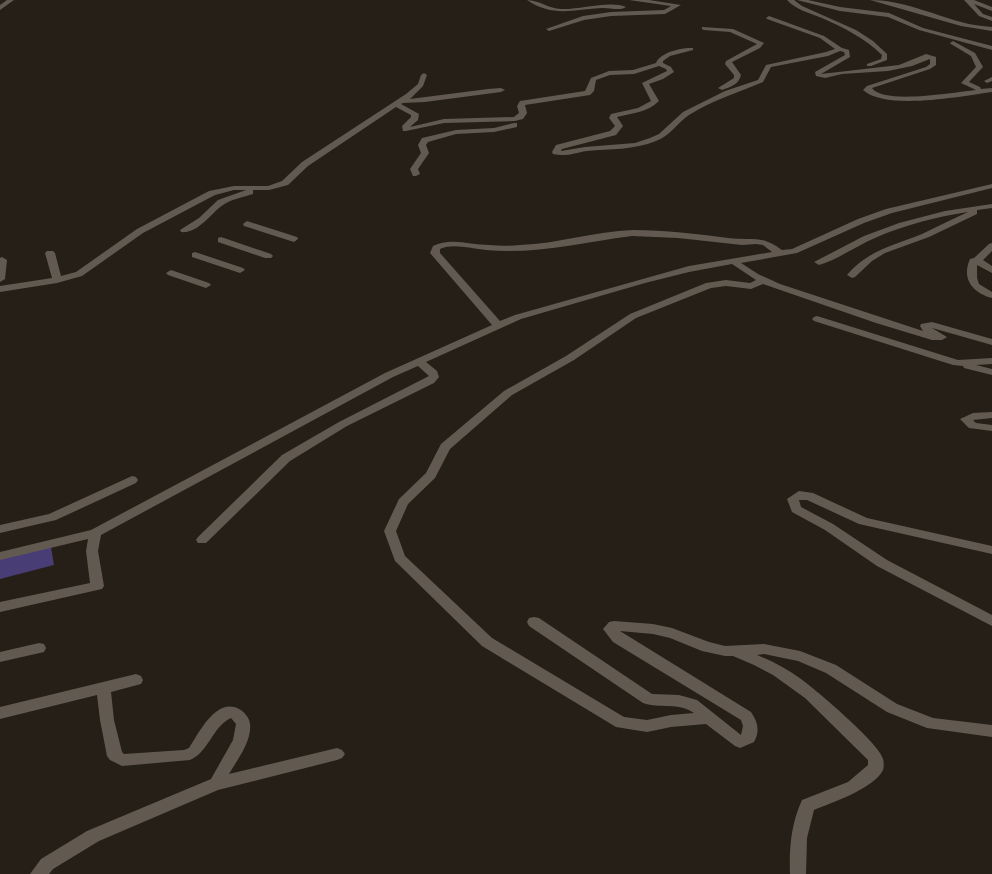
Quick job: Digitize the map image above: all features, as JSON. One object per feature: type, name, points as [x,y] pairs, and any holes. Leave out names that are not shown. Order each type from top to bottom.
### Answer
[{"type":"street","points":[[0,8],[11,0]]},
{"type":"street","points":[[530,0],[561,11],[616,6],[669,10]]},
{"type":"street","points":[[544,0],[561,4],[601,0]]},
{"type":"street","points":[[549,29],[597,16],[669,10],[678,6],[632,0]]},
{"type":"street","points":[[769,18],[822,37],[847,52],[848,56],[844,60],[817,73],[823,77],[884,60],[885,55],[856,33],[800,8],[790,0]]},
{"type":"street","points":[[800,0],[840,9],[889,15],[933,33],[967,50],[978,59],[980,67],[964,83],[976,88],[992,89]]},
{"type":"street","points":[[873,0],[915,10],[963,25],[992,29]]},
{"type":"street","points":[[968,0],[992,9]]},
{"type":"street","points":[[968,0],[973,9],[992,19]]},
{"type":"street","points":[[704,28],[731,30],[761,43],[758,47],[729,61],[728,64],[738,75],[738,79],[708,98],[709,102]]},
{"type":"street","points":[[933,33],[992,48]]},
{"type":"street","points":[[659,64],[660,60],[668,55],[691,49]]},
{"type":"street","points":[[416,174],[414,169],[417,162],[425,153],[422,145],[425,140],[456,132],[494,130],[525,123],[528,120],[521,106],[528,101],[587,93],[590,91],[593,79],[599,76],[634,72],[659,64],[669,68],[671,72],[661,78],[645,83],[655,101],[637,112],[614,116],[613,118],[619,126],[613,133],[559,147],[556,152],[564,154],[585,149],[635,145],[653,140],[662,136],[686,114],[709,102],[761,81],[768,66],[828,54],[840,49]]},
{"type":"street","points":[[846,72],[860,72],[915,63],[929,56],[934,57],[933,65],[869,87],[867,90],[878,97],[904,99],[992,89]]},
{"type":"street","points":[[184,230],[202,220],[221,202],[240,194],[269,188],[285,182],[305,164],[378,117],[421,86],[424,76]]},
{"type":"street","points":[[398,102],[501,90]]},
{"type":"street","points":[[398,102],[415,114],[415,118],[406,126],[406,128],[410,129],[444,121],[515,119],[523,113]]},
{"type":"street","points":[[0,556],[71,540],[95,532],[389,374],[518,318],[642,281],[690,269],[794,251],[861,220],[888,211],[992,186]]},
{"type":"street","points":[[0,289],[57,280],[80,274],[140,231],[212,193],[234,188],[269,188]]},
{"type":"street","points":[[818,262],[838,255],[872,236],[905,224],[940,213],[991,205]]},
{"type":"street","points":[[852,275],[869,259],[882,251],[926,235],[991,205]]},
{"type":"street","points":[[247,224],[294,239]]},
{"type":"street","points":[[499,326],[435,253],[436,248],[453,244],[488,248],[522,248],[632,233],[678,234],[742,242],[756,241],[766,243],[780,254]]},
{"type":"street","points":[[221,240],[268,256]]},
{"type":"street","points":[[992,246],[977,261],[972,262],[970,275],[978,288],[992,295]]},
{"type":"street","points":[[50,253],[57,280]]},
{"type":"street","points":[[195,255],[240,270]]},
{"type":"street","points":[[0,278],[2,260]]},
{"type":"street","points":[[977,261],[992,270]]},
{"type":"street","points":[[735,262],[744,270],[764,280],[845,311],[927,335],[942,337],[924,328],[928,325],[992,342]]},
{"type":"street","points":[[171,273],[206,286]]},
{"type":"street","points":[[709,718],[671,721],[647,726],[621,723],[488,642],[399,558],[390,532],[402,502],[430,476],[445,446],[508,393],[570,358],[633,316],[709,285],[726,283],[751,286],[764,280]]},
{"type":"street","points":[[818,319],[992,372]]},
{"type":"street","points":[[202,540],[286,458],[344,424],[430,381],[434,377],[433,373],[419,361]]},
{"type":"street","points":[[961,364],[992,361]]},
{"type":"street","points":[[992,415],[973,416],[966,419],[973,426],[992,428]]},
{"type":"street","points":[[0,529],[52,517],[132,480]]},
{"type":"street","points":[[992,550],[863,521],[809,496],[799,495],[793,499],[796,508],[829,527],[882,563],[992,622]]},
{"type":"street","points":[[0,607],[97,586],[92,552],[95,532]]},
{"type":"street","points":[[534,622],[648,699],[656,702],[680,700],[689,703],[740,742],[749,738],[750,720],[746,716],[634,649],[618,638],[610,629],[614,626],[653,629],[672,633],[707,647],[734,651],[764,650],[800,656],[831,669],[892,708],[932,724],[992,731]]},
{"type":"street","points":[[0,657],[39,648]]},
{"type":"street","points":[[734,651],[775,668],[814,695],[876,759],[876,768],[859,783],[808,805],[804,811],[800,829],[798,874]]},
{"type":"street","points":[[0,713],[136,680]]},
{"type":"street","points":[[103,688],[106,720],[115,756],[122,760],[185,756],[194,752],[215,720],[233,712],[238,715],[244,724],[240,741],[216,784]]},
{"type":"street","points":[[38,874],[54,860],[93,836],[216,784],[337,754]]},
{"type":"shaded area","points":[[51,547],[54,565],[0,579],[0,559]]}]
